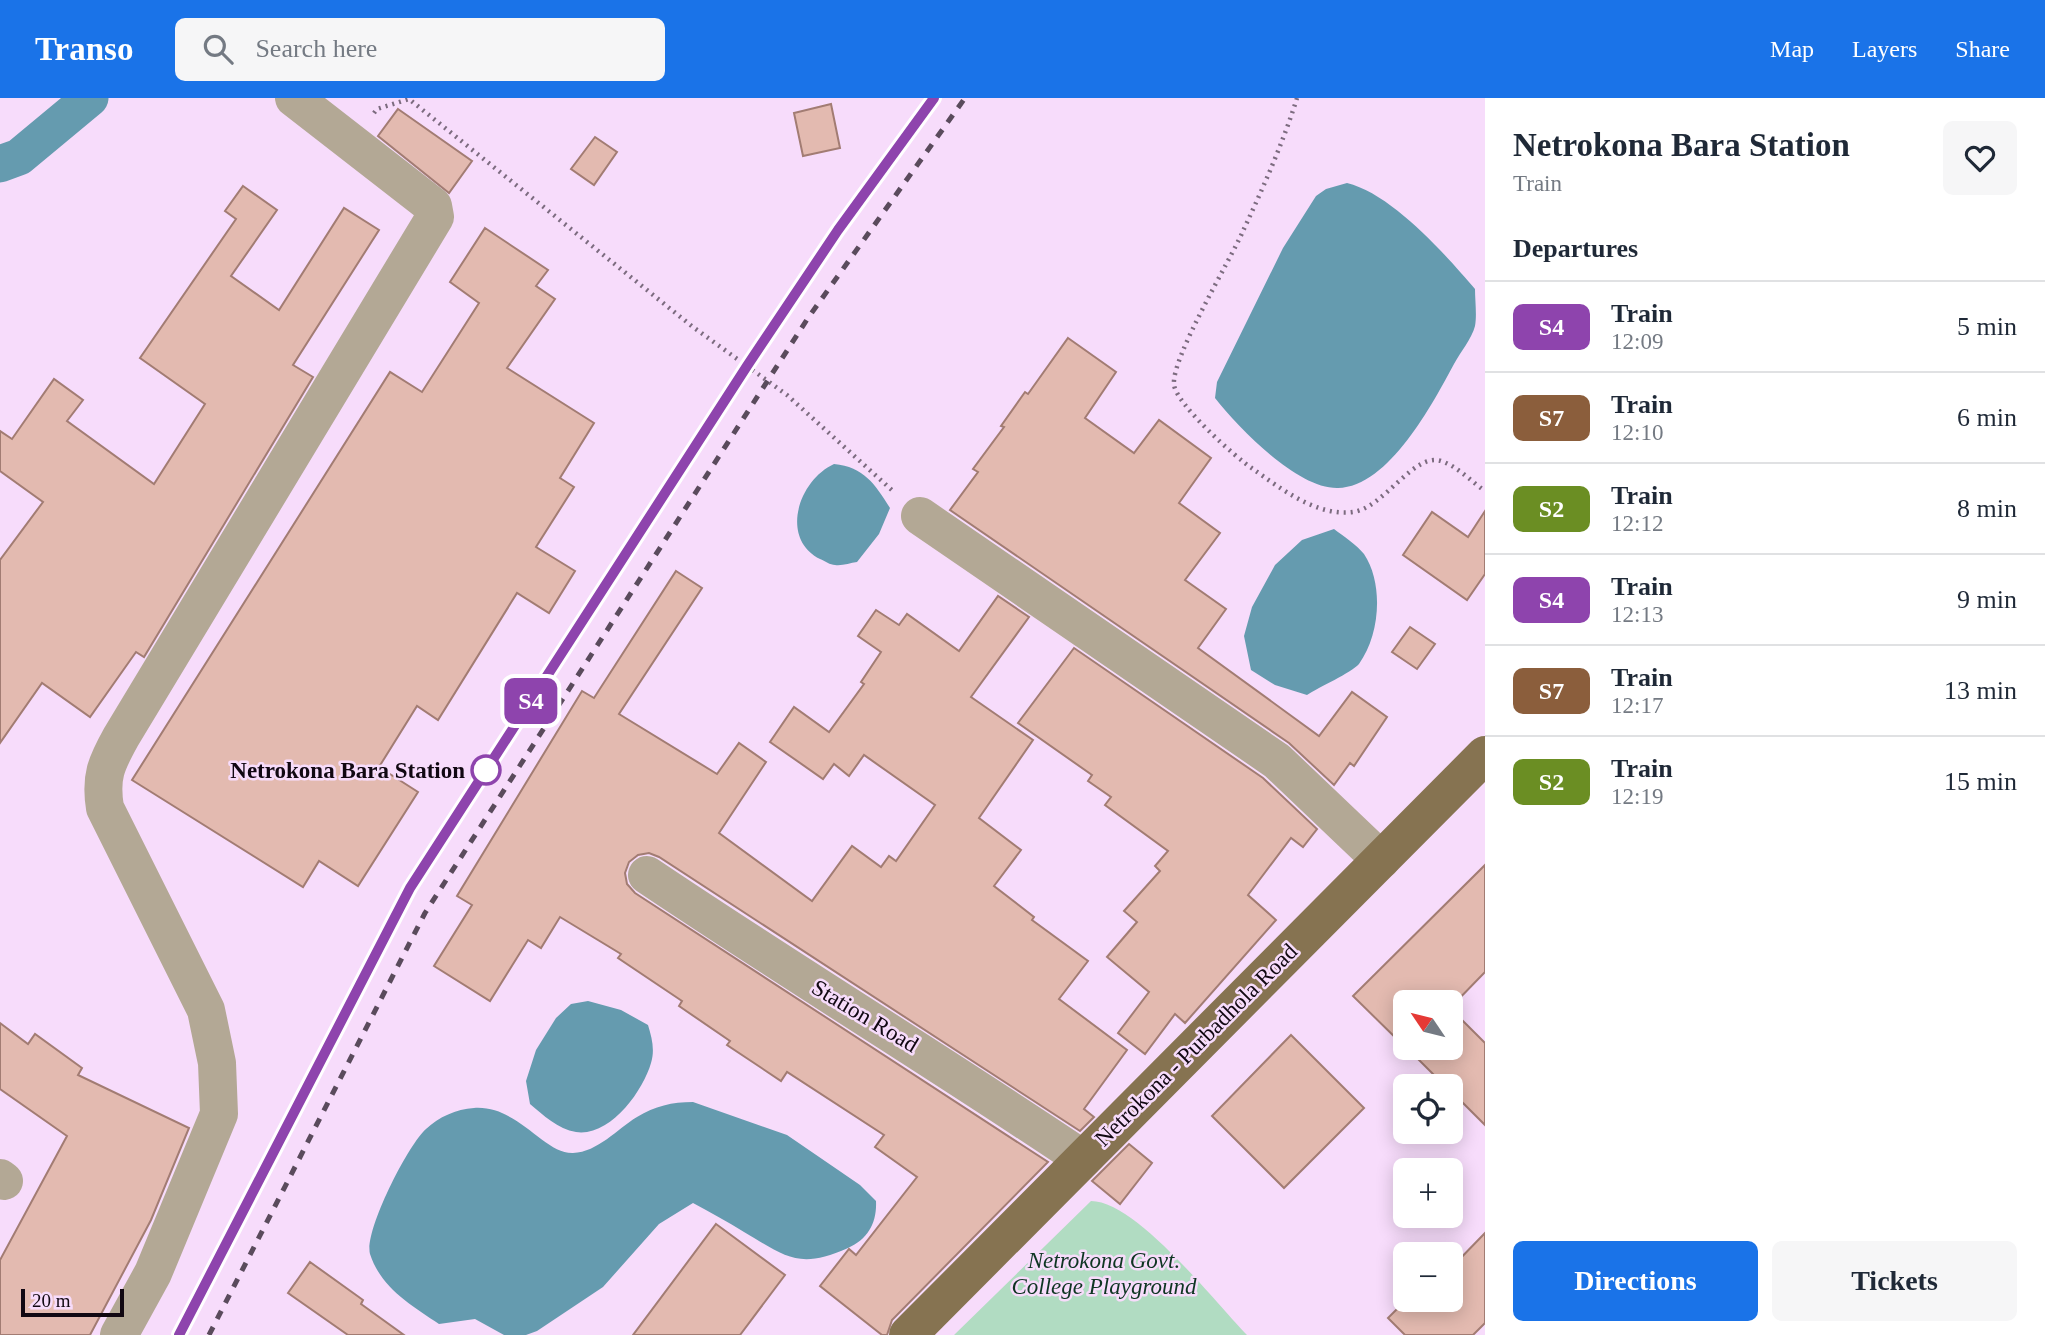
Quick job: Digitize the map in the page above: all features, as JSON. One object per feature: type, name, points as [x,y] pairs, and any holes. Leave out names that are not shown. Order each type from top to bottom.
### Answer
[{"type":"main road","name":"Netrokona - Purbadhola Road","points":[[908,1335],[1485,755]]},
{"type":"street","points":[[119,1335],[153,1273],[219,1114],[217,1063],[206,1010],[105,808],[101,784],[109,759],[121,737],[435,217],[433,206],[294,98]]},
{"type":"street","points":[[920,516],[1277,761],[1381,860]]},
{"type":"street","name":"Station Road","points":[[647,874],[767,956],[932,1057],[1083,1159]]},
{"type":"path","points":[[1297,98],[1243,231],[1189,339],[1176,372],[1174,387],[1186,405],[1240,460],[1310,504],[1340,512],[1365,509],[1395,488],[1410,472],[1431,460],[1442,461],[1485,491]]},
{"type":"path","points":[[352,144],[377,109],[409,99],[693,327],[787,395],[920,516]]},
{"type":"green space","name":"Netrokona Govt. College Playground","points":[[1091,1201],[1109,1205],[1130,1217],[1152,1235],[1247,1335],[954,1335]]},
{"type":"water","points":[[1347,183],[1382,199],[1417,227],[1449,259],[1475,289],[1476,317],[1469,340],[1434,400],[1392,459],[1375,474],[1357,484],[1338,488],[1322,486],[1287,468],[1254,440],[1215,398],[1217,382],[1283,248],[1316,196],[1326,189]]},
{"type":"water","points":[[834,464],[853,469],[868,478],[890,508],[879,534],[857,562],[840,565],[828,563],[807,550],[800,538],[797,524],[798,510],[811,483]]},
{"type":"water","points":[[1334,529],[1364,554],[1370,566],[1377,594],[1375,624],[1359,664],[1307,695],[1275,685],[1251,670],[1244,636],[1252,607],[1275,565],[1302,540]]},
{"type":"water","points":[[588,1001],[621,1010],[648,1025],[653,1053],[641,1086],[623,1110],[601,1127],[589,1132],[576,1132],[557,1125],[530,1104],[526,1081],[536,1050],[556,1018],[571,1004]]},
{"type":"water","points":[[693,1102],[787,1135],[860,1185],[876,1201],[873,1223],[866,1235],[848,1248],[831,1255],[793,1258],[693,1203],[659,1224],[603,1287],[537,1331],[526,1335],[504,1335],[475,1319],[439,1324],[398,1295],[381,1277],[375,1266],[370,1254],[370,1243],[380,1209],[418,1138],[442,1117],[467,1109],[490,1109],[517,1121],[551,1146],[573,1153],[591,1149],[637,1117],[657,1107]]},
{"type":"building","points":[[831,104],[840,148],[803,156],[794,113]]},
{"type":"building","points":[[398,109],[472,161],[449,193],[378,136]]},
{"type":"building","points":[[595,137],[617,152],[594,185],[571,169]]},
{"type":"building","points":[[243,186],[277,210],[231,276],[279,310],[344,208],[379,230],[293,365],[313,377],[144,657],[136,652],[90,717],[42,683],[0,743],[0,560],[43,502],[0,471],[0,431],[12,439],[54,379],[83,400],[67,421],[154,484],[205,404],[140,358],[236,219],[225,211]]},
{"type":"building","points":[[485,228],[548,270],[536,286],[555,299],[507,368],[594,423],[560,478],[574,487],[536,547],[575,571],[549,613],[517,593],[438,720],[417,706],[379,767],[418,792],[358,886],[319,861],[303,887],[132,780],[390,372],[422,392],[479,303],[450,282]]},
{"type":"building","points":[[1068,338],[1116,372],[1085,418],[1134,453],[1159,420],[1211,458],[1179,503],[1220,533],[1185,580],[1226,609],[1198,648],[1319,736],[1352,692],[1387,717],[1354,766],[1350,763],[1334,785],[1289,743],[950,510],[978,472],[973,469],[1004,427],[1001,426]]},
{"type":"building","points":[[1485,511],[1485,574],[1467,600],[1403,555],[1432,512],[1468,537]]},
{"type":"building","points":[[676,571],[702,588],[619,714],[717,774],[739,743],[766,762],[719,833],[812,901],[852,846],[881,867],[889,856],[896,861],[935,805],[864,755],[849,776],[834,764],[823,779],[770,742],[794,707],[829,732],[864,684],[861,682],[881,652],[858,636],[876,610],[899,625],[907,614],[959,651],[998,596],[1029,617],[971,697],[1033,740],[979,818],[1021,850],[994,886],[1034,917],[1032,920],[1088,961],[1059,999],[1127,1050],[1084,1109],[1094,1117],[1080,1131],[659,857],[649,853],[638,855],[629,862],[625,873],[627,884],[635,893],[1048,1162],[892,1320],[887,1335],[882,1335],[820,1286],[849,1249],[856,1255],[917,1177],[875,1147],[884,1135],[787,1072],[781,1081],[727,1045],[730,1041],[679,1006],[682,1001],[618,958],[621,954],[560,917],[541,948],[528,940],[490,1001],[434,966],[472,905],[457,896],[582,691],[594,698]]},
{"type":"building","points":[[1410,627],[1435,644],[1417,669],[1392,652]]},
{"type":"building","points":[[1074,648],[1263,778],[1317,829],[1303,847],[1291,838],[1248,895],[1276,920],[1185,1023],[1175,1014],[1145,1054],[1118,1033],[1149,992],[1107,957],[1137,922],[1124,911],[1160,871],[1155,866],[1168,851],[1105,805],[1111,797],[1088,781],[1092,775],[1018,723]]},
{"type":"building","points":[[1485,865],[1485,972],[1463,995],[1463,990],[1393,990],[1393,1035],[1353,996]]},
{"type":"building","points":[[1463,1021],[1485,1043],[1485,1125],[1463,1103],[1463,1074],[1433,1074],[1419,1060],[1463,1060]]},
{"type":"building","points":[[0,1023],[28,1044],[35,1034],[82,1068],[78,1075],[189,1128],[151,1220],[90,1335],[0,1335],[0,1260],[67,1136],[0,1089]]},
{"type":"building","points":[[1291,1035],[1364,1108],[1284,1188],[1212,1116]]},
{"type":"building","points":[[1129,1144],[1152,1163],[1120,1204],[1092,1181]]},
{"type":"building","points":[[716,1224],[785,1275],[740,1335],[633,1335]]},
{"type":"building","points":[[1485,1233],[1485,1323],[1473,1335],[1405,1335],[1388,1318],[1394,1312],[1463,1312],[1463,1256]]},
{"type":"building","points":[[310,1262],[363,1300],[361,1304],[404,1335],[348,1335],[288,1293]]},
{"type":"waterway","points":[[0,164],[19,157],[90,98]]},
{"type":"railway","points":[[178,1335],[409,889],[747,366],[838,230],[934,98]]},
{"type":"railway","points":[[209,1335],[425,913],[808,318],[965,98]]},
{"type":"train","name":"S4","points":[[179,1335],[410,888],[747,366],[838,230],[934,98]]},
{"type":"place","name":"Netrokona Bara Station","points":[[486,770]]}]
